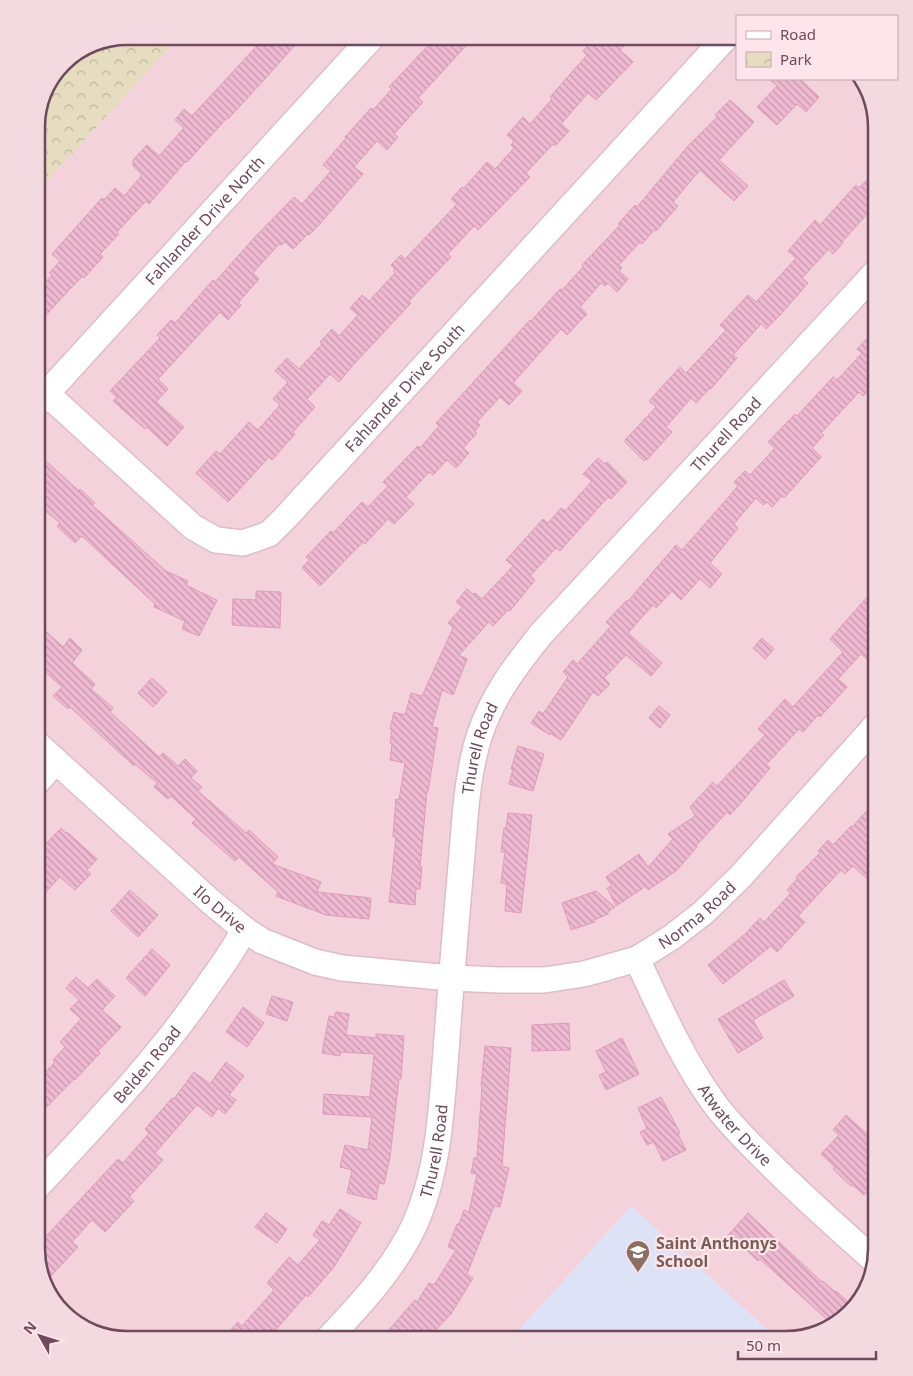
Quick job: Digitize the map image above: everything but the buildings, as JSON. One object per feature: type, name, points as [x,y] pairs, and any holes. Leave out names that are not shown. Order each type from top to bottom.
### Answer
[{"type":"street","name":"Fahlander Drive North","points":[[45,396],[365,45]]},
{"type":"street","name":"Fahlander Drive South","points":[[45,402],[193,526],[216,540],[243,543],[269,534],[718,45]]},
{"type":"street","name":"Thurell Road","points":[[335,1331],[370,1293],[394,1260],[413,1228],[427,1190],[436,1153],[443,1092],[469,780],[480,734],[494,700],[514,667],[542,633],[868,281]]},
{"type":"street","name":"Norma Road","points":[[451,978],[544,980],[584,974],[638,959],[672,937],[704,912],[741,876],[868,734]]},
{"type":"street","name":"Ilo Drive","points":[[45,751],[210,901],[262,941],[315,962],[342,968],[451,978]]},
{"type":"street","points":[[45,773],[56,761]]},
{"type":"street","name":"Belden Road","points":[[45,1178],[120,1098],[186,1017],[230,953],[244,929]]},
{"type":"street","name":"Atwater Drive","points":[[638,959],[670,1031],[690,1067],[714,1103],[742,1137],[794,1188],[868,1252]]},
{"type":"shaded area","points":[[172,45],[736,45],[736,80],[853,80],[862,96],[868,127],[868,1249],[862,1280],[851,1299],[836,1314],[817,1325],[796,1330],[769,1331],[631,1206],[518,1331],[122,1331],[91,1323],[65,1303],[51,1280],[45,1249],[45,183]]},
{"type":"shaded area","name":"Saint Anthonys School","points":[[631,1206],[769,1331],[518,1331]]},
{"type":"green space","points":[[127,45],[172,45],[45,183],[45,122],[48,106],[53,91],[73,65],[101,49]]},
{"type":"place","name":"Saint Anthonys School","points":[[638,1273]]}]
